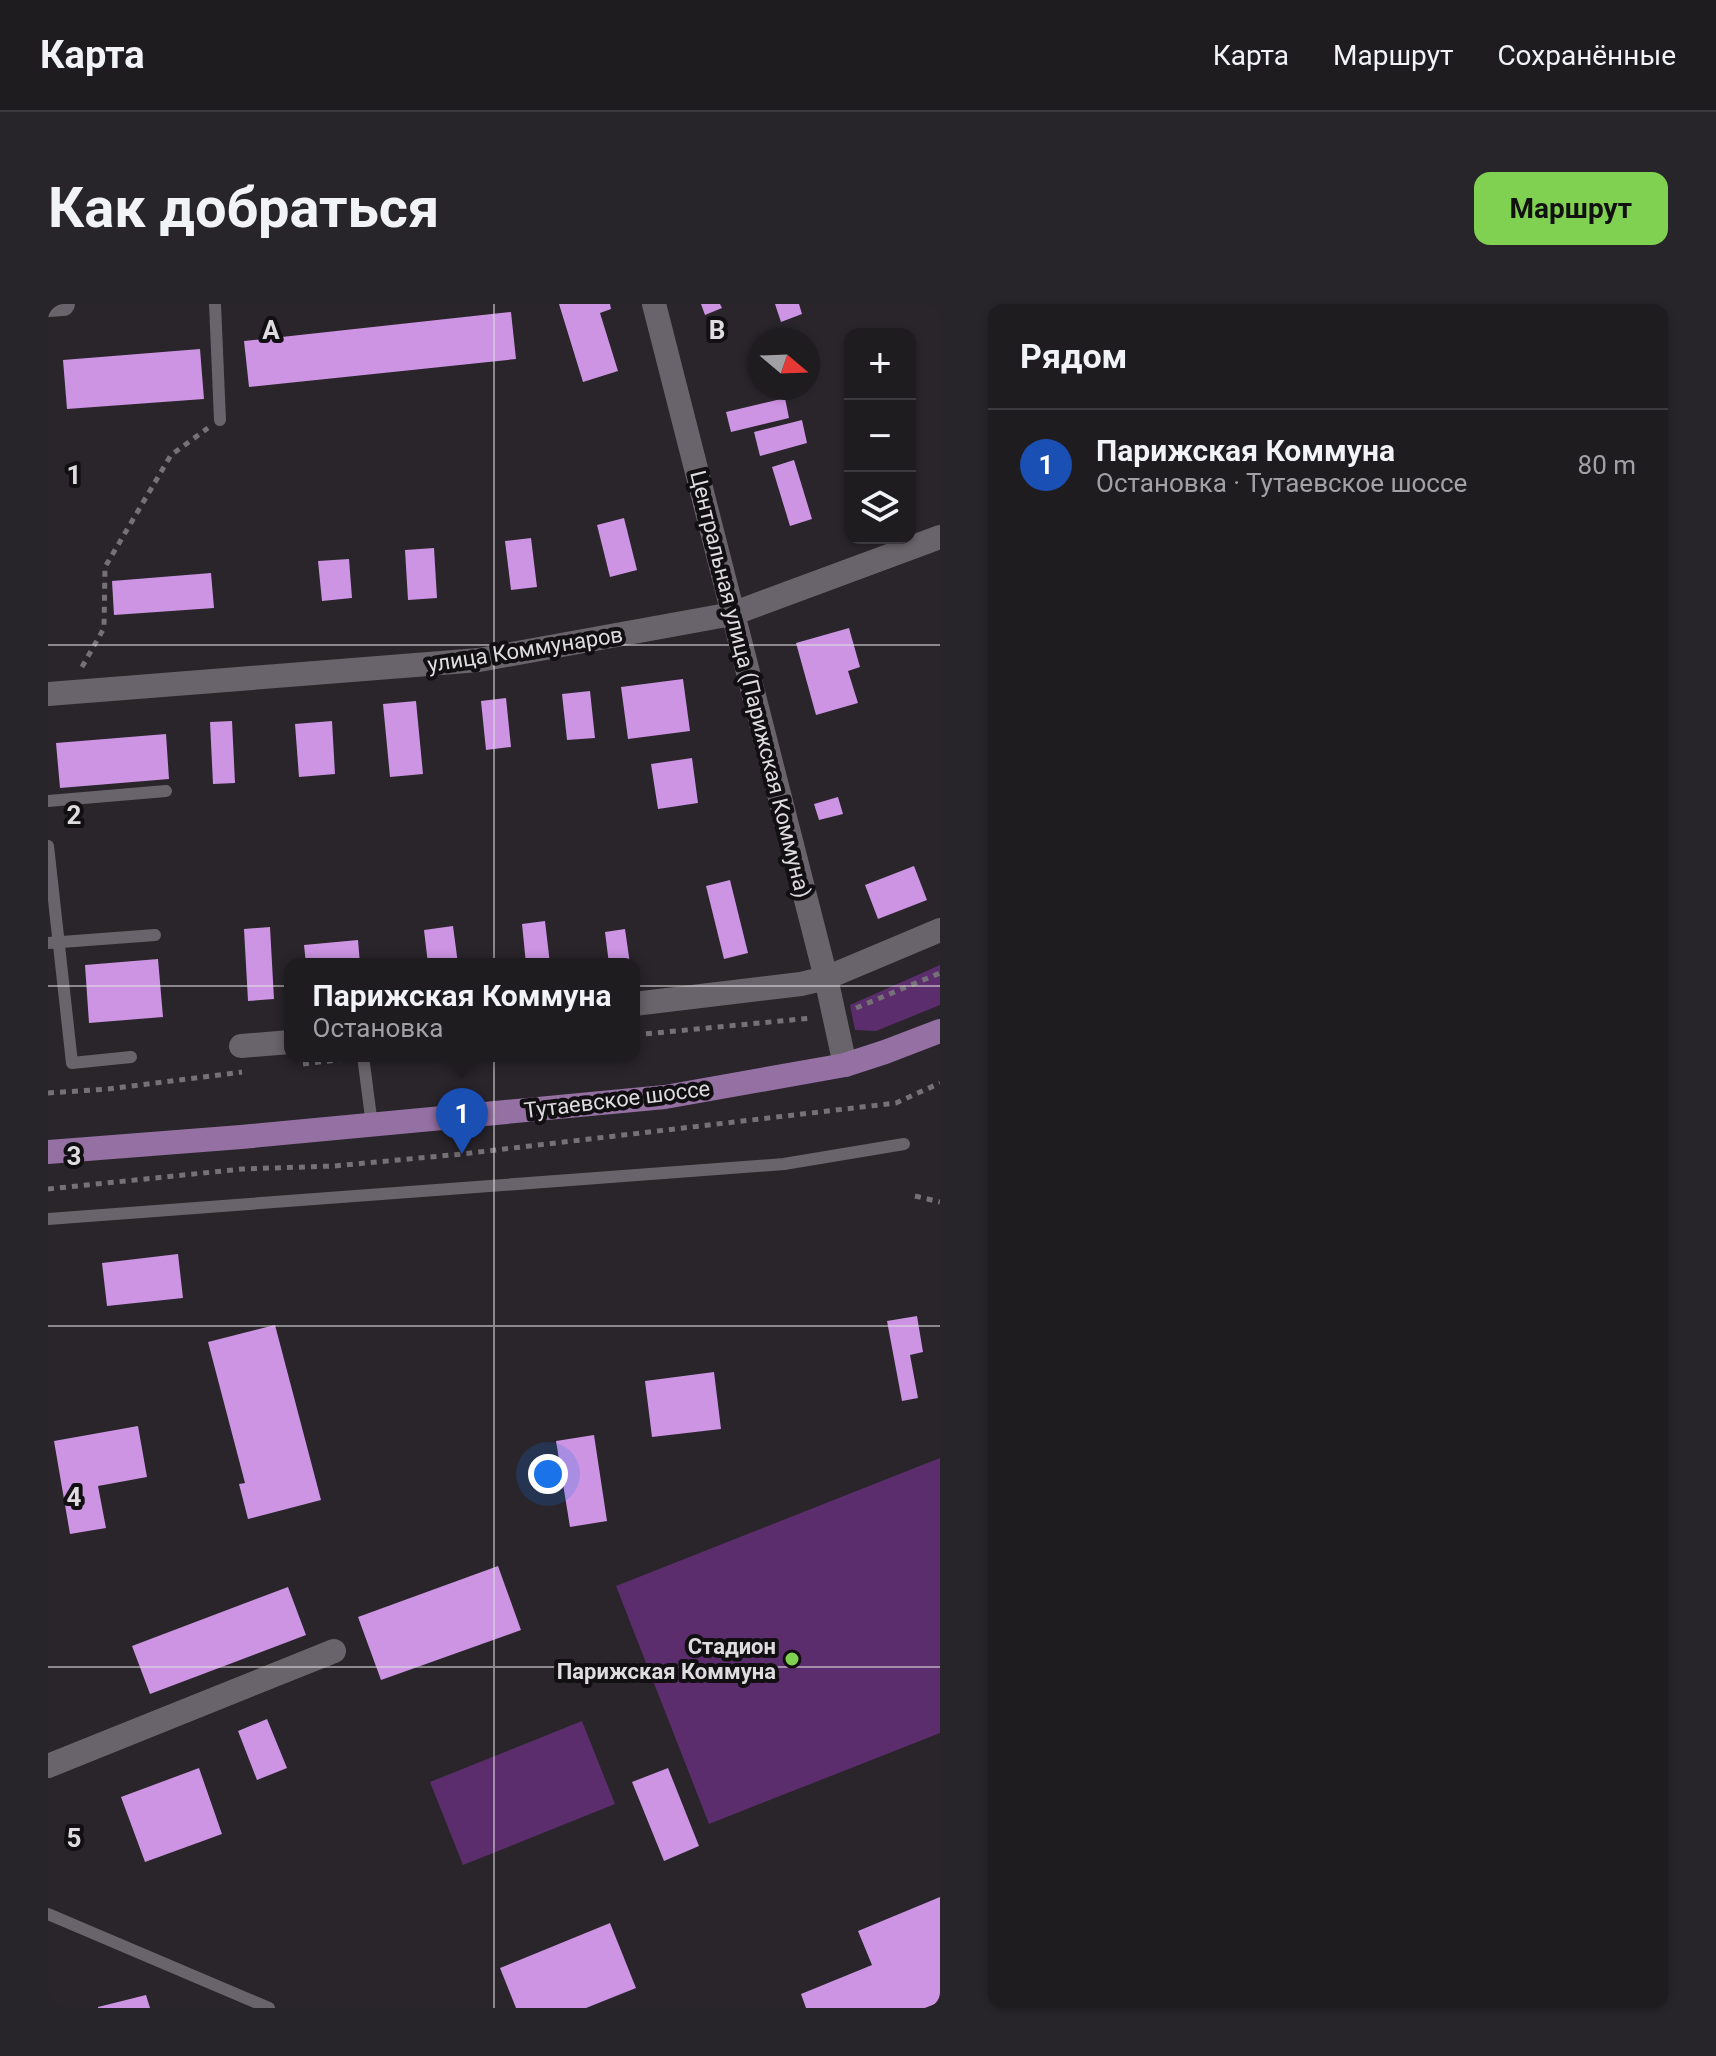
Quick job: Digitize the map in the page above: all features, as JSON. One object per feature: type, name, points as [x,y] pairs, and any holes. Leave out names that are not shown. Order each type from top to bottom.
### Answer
[{"type":"main road","name":"Тутаевское шоссе","points":[[48,1152],[665,1097],[845,1065],[940,1031]]},
{"type":"street","points":[[48,305],[63,304]]},
{"type":"street","name":"Центральная улица (Парижская Коммуна)","points":[[654,304],[826,978],[845,1065]]},
{"type":"street","name":"улица Коммунаров","points":[[58,693],[479,660],[732,614],[940,537]]},
{"type":"street","points":[[640,1003],[777,988],[826,978],[940,930]]},
{"type":"street","points":[[241,1046],[284,1042]]},
{"type":"street","points":[[48,1766],[334,1651]]},
{"type":"lane","points":[[215,304],[220,420]]},
{"type":"lane","points":[[48,801],[166,791]]},
{"type":"lane","points":[[48,846],[53,943],[72,1063],[131,1057]]},
{"type":"lane","points":[[53,943],[155,935]]},
{"type":"lane","points":[[364,1062],[372,1125]]},
{"type":"lane","points":[[48,1219],[784,1164],[904,1144]]},
{"type":"lane","points":[[48,1914],[269,2008]]},
{"type":"path","points":[[58,693],[104,628],[105,567],[171,455],[220,420]]},
{"type":"path","points":[[640,1034],[835,1016],[940,973]]},
{"type":"path","points":[[48,1093],[230,1074]]},
{"type":"path","points":[[48,1189],[242,1169],[334,1166],[462,1154],[880,1105],[896,1103],[940,1083]]},
{"type":"path","points":[[915,1196],[940,1202]]},
{"type":"shaded area","points":[[940,965],[940,1005],[876,1031],[855,1030],[850,1005]]},
{"type":"shaded area","name":"Стадион Парижская Коммуна","points":[[940,1458],[940,1733],[709,1824],[616,1586]]},
{"type":"shaded area","points":[[582,1721],[615,1804],[463,1865],[430,1782]]},
{"type":"building","points":[[559,304],[610,304],[611,309],[600,313],[618,371],[583,382]]},
{"type":"building","points":[[701,304],[720,304],[722,308],[705,315]]},
{"type":"building","points":[[775,304],[799,304],[802,314],[781,322]]},
{"type":"building","points":[[511,312],[516,359],[249,387],[244,341]]},
{"type":"building","points":[[200,349],[204,399],[67,409],[63,360]]},
{"type":"building","points":[[785,400],[789,418],[731,432],[726,412]]},
{"type":"building","points":[[802,420],[807,443],[760,456],[754,432]]},
{"type":"building","points":[[794,460],[812,519],[790,526],[772,467]]},
{"type":"building","points":[[624,518],[637,570],[610,577],[597,525]]},
{"type":"building","points":[[531,538],[537,587],[511,590],[505,541]]},
{"type":"building","points":[[434,548],[437,598],[408,600],[405,550]]},
{"type":"building","points":[[349,559],[352,598],[322,601],[318,561]]},
{"type":"building","points":[[211,573],[214,608],[114,615],[112,581]]},
{"type":"building","points":[[849,628],[860,667],[848,671],[858,703],[816,715],[796,643]]},
{"type":"building","points":[[683,679],[690,731],[628,739],[621,687]]},
{"type":"building","points":[[590,691],[595,738],[567,740],[562,694]]},
{"type":"building","points":[[506,698],[511,747],[486,750],[481,701]]},
{"type":"building","points":[[416,701],[423,774],[390,777],[383,704]]},
{"type":"building","points":[[232,721],[235,783],[213,784],[210,722]]},
{"type":"building","points":[[332,721],[335,774],[299,777],[295,724]]},
{"type":"building","points":[[166,734],[169,779],[60,788],[56,743]]},
{"type":"building","points":[[692,758],[698,803],[658,809],[651,764]]},
{"type":"building","points":[[838,797],[843,814],[819,820],[814,804]]},
{"type":"building","points":[[914,866],[927,900],[878,919],[865,885]]},
{"type":"building","points":[[730,880],[748,953],[724,959],[706,886]]},
{"type":"building","points":[[545,921],[549,958],[525,958],[522,924]]},
{"type":"building","points":[[453,926],[457,958],[427,958],[424,930]]},
{"type":"building","points":[[270,927],[274,999],[248,1001],[244,929]]},
{"type":"building","points":[[625,929],[629,958],[608,958],[605,932]]},
{"type":"building","points":[[358,940],[360,958],[305,958],[304,945]]},
{"type":"building","points":[[158,959],[163,1017],[89,1023],[85,965]]},
{"type":"building","points":[[178,1254],[183,1298],[107,1306],[102,1263]]},
{"type":"building","points":[[917,1316],[923,1352],[910,1355],[918,1398],[902,1401],[887,1321]]},
{"type":"building","points":[[275,1325],[321,1500],[248,1519],[239,1484],[245,1483],[208,1342]]},
{"type":"building","points":[[714,1372],[721,1429],[652,1437],[645,1381]]},
{"type":"building","points":[[138,1426],[147,1477],[98,1486],[106,1528],[70,1534],[54,1441]]},
{"type":"building","points":[[594,1435],[607,1521],[570,1527],[556,1441]]},
{"type":"building","points":[[498,1566],[521,1630],[381,1680],[358,1617]]},
{"type":"building","points":[[288,1587],[306,1635],[150,1694],[132,1646]]},
{"type":"building","points":[[267,1719],[287,1768],[257,1780],[238,1731]]},
{"type":"building","points":[[199,1768],[222,1834],[145,1862],[121,1797]]},
{"type":"building","points":[[668,1768],[699,1846],[664,1861],[632,1782]]},
{"type":"building","points":[[940,1897],[940,2002],[925,2008],[806,2008],[801,1994],[872,1965],[858,1931]]},
{"type":"building","points":[[610,1923],[636,1988],[586,2008],[516,2008],[500,1968]]},
{"type":"building","points":[[146,1995],[150,2008],[98,2008],[98,2007]]},
{"type":"place","name":"Парижская Коммуна","points":[[462,1154]]},
{"type":"place","name":"Стадион Парижская Коммуна","points":[[792,1659]]}]
